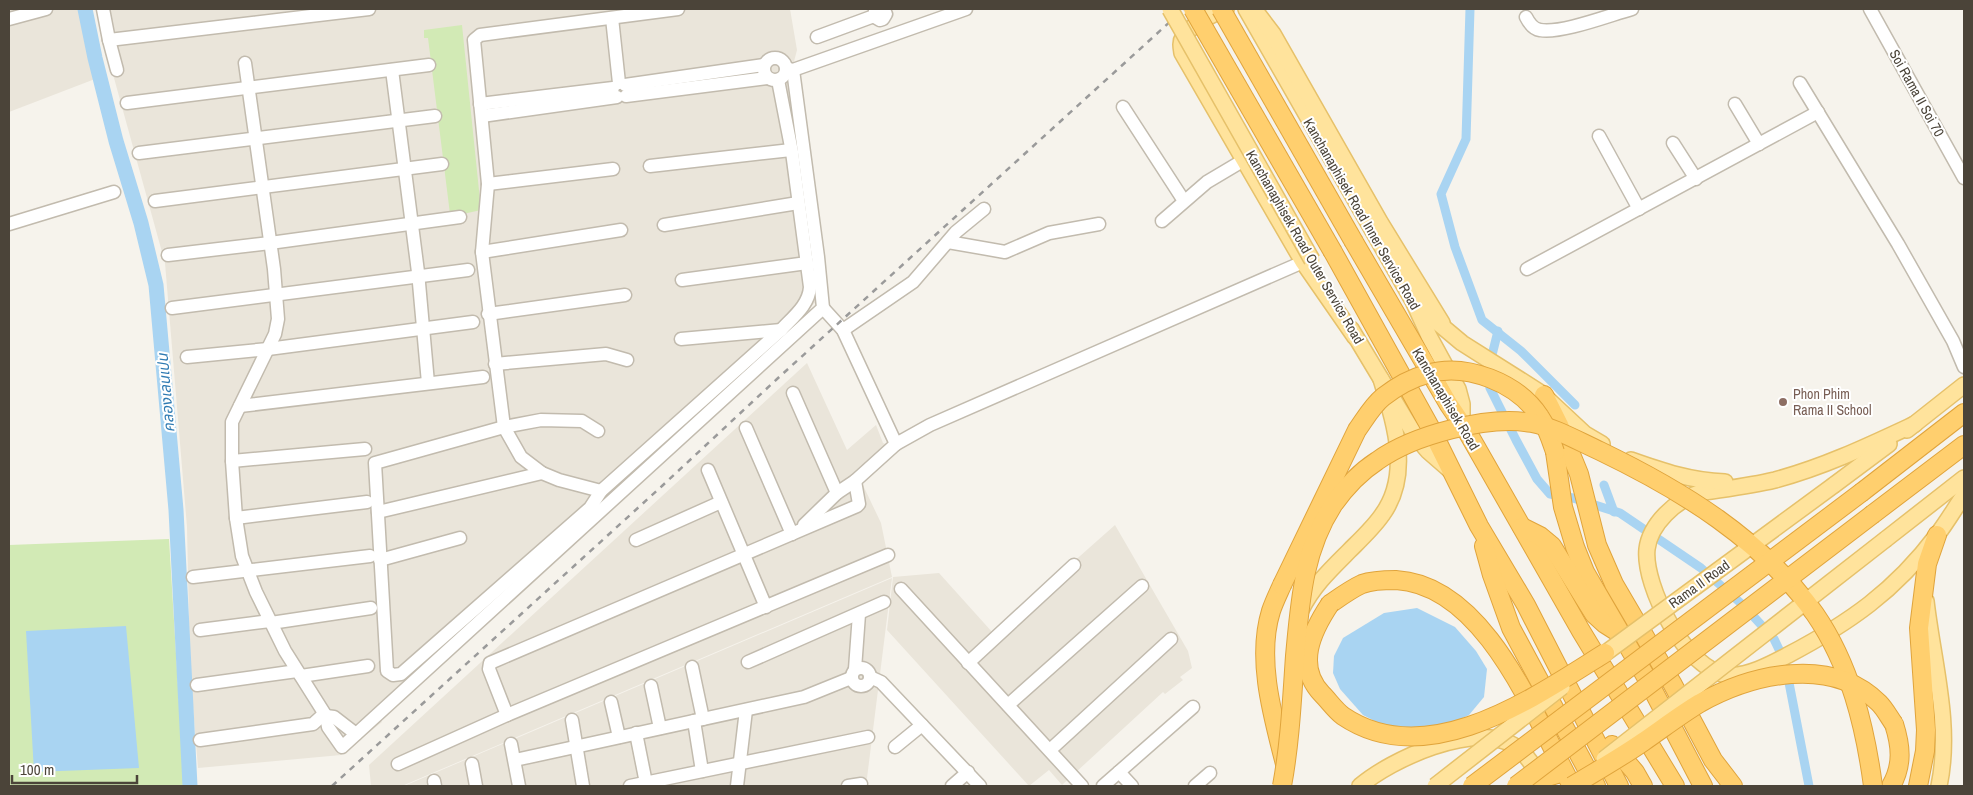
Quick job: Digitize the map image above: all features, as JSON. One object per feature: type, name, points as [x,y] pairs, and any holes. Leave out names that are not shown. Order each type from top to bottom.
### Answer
[{"type":"highway","name":"Kanchanaphisek Road","points":[[1193,9],[1333,252],[1430,427],[1479,526],[1526,605],[1619,786]]},
{"type":"highway","name":"Kanchanaphisek Road","points":[[1221,9],[1439,388],[1675,786]]},
{"type":"highway","points":[[1288,785],[1270,705],[1266,657],[1271,612],[1282,585],[1357,430],[1382,398],[1428,373],[1444,371],[1489,378],[1508,387],[1526,401],[1540,416],[1555,452],[1564,507],[1575,546],[1585,572],[1646,676],[1703,786]]},
{"type":"highway","points":[[1544,395],[1559,425],[1584,491],[1598,545],[1611,578],[1627,609],[1672,683],[1725,786]]},
{"type":"highway","name":"Rama II Road","points":[[1472,786],[1964,413]]},
{"type":"highway","points":[[1288,785],[1290,723],[1302,583],[1314,540],[1333,506],[1352,482],[1366,469],[1394,451],[1450,431],[1508,421],[1550,428],[1642,472],[1688,499],[1715,518],[1776,568],[1811,608],[1836,649],[1847,674],[1859,714],[1869,757],[1873,786]]},
{"type":"highway","points":[[1516,786],[1964,445]]},
{"type":"highway","points":[[1479,526],[1492,575],[1511,628],[1533,713]]},
{"type":"highway","points":[[1522,529],[1540,536],[1552,546],[1594,614],[1604,624],[1620,632]]},
{"type":"highway","points":[[1918,786],[1925,744],[1919,628],[1927,564],[1938,535]]},
{"type":"highway","points":[[1569,783],[1533,713],[1516,680],[1487,634],[1460,606],[1440,592],[1408,581],[1382,580],[1363,584],[1330,604],[1316,625],[1310,641],[1309,660],[1311,676],[1317,689],[1341,714],[1353,722],[1372,731],[1394,736],[1433,735],[1503,714],[1518,706],[1605,653]]},
{"type":"highway","points":[[1511,628],[1596,786]]},
{"type":"highway","points":[[1542,783],[1569,783],[1643,742],[1701,703],[1743,684],[1786,674],[1810,673],[1852,684],[1879,703],[1894,724],[1900,746],[1899,766],[1891,786]]},
{"type":"highway","points":[[1646,676],[1672,683]]},
{"type":"highway","points":[[1576,703],[1635,772],[1643,786]]},
{"type":"highway","points":[[1713,760],[1733,786]]},
{"type":"main road","name":"Kanchanaphisek Road Outer Service Road","points":[[1170,9],[1307,261],[1356,337],[1416,437],[1428,451],[1454,473]]},
{"type":"main road","points":[[1226,9],[1193,28],[1183,37],[1180,44],[1182,53],[1244,160],[1307,261]]},
{"type":"main road","name":"Kanchanaphisek Road Inner Service Road","points":[[1246,9],[1413,302],[1428,336],[1458,389],[1462,404],[1462,424]]},
{"type":"main road","points":[[1254,9],[1273,34],[1380,222],[1447,332]]},
{"type":"main road","points":[[1413,302],[1462,343],[1544,395],[1584,434],[1631,460],[1680,477],[1706,481],[1774,480]]},
{"type":"main road","points":[[1288,785],[1286,661],[1296,621],[1308,596],[1323,576],[1372,528],[1383,514],[1392,496],[1397,476],[1398,446],[1393,420],[1381,380]]},
{"type":"main road","name":"Rama II Road","points":[[1435,786],[1605,653],[1834,485],[1964,385]]},
{"type":"main road","points":[[1915,424],[1856,451],[1774,480],[1692,495],[1672,508],[1658,522],[1647,547],[1649,573],[1659,601],[1677,634],[1698,659],[1712,671],[1727,675],[1743,674],[1775,661],[1843,625],[1863,610],[1912,565],[1938,535],[1962,499]]},
{"type":"main road","points":[[1569,783],[1964,478]]},
{"type":"main road","points":[[1924,582],[1942,709],[1943,736],[1939,786]]},
{"type":"main road","points":[[1360,786],[1384,769],[1424,750],[1446,743],[1480,738],[1497,739],[1513,745],[1532,764],[1542,783]]},
{"type":"street","points":[[9,19],[46,9]]},
{"type":"street","points":[[103,9],[108,40],[117,70]]},
{"type":"street","points":[[108,40],[369,9]]},
{"type":"street","points":[[600,491],[559,480],[542,473],[521,457],[504,427],[488,314],[482,252],[488,184],[474,40],[476,37],[678,9]]},
{"type":"street","points":[[620,90],[783,78],[790,69],[966,9]]},
{"type":"street","points":[[1526,17],[1534,28],[1550,30],[1581,24],[1632,9]]},
{"type":"street","name":"Soi Rama II Soi 70","points":[[1870,9],[1964,178]]},
{"type":"street","points":[[817,37],[879,13],[888,37]]},
{"type":"street","points":[[612,18],[620,90]]},
{"type":"street","points":[[481,110],[620,90],[764,65],[772,58],[777,58],[785,64],[790,69],[818,257],[823,308],[842,330],[896,444]]},
{"type":"street","points":[[245,63],[270,243],[278,320],[275,334],[232,422],[232,461],[236,518],[242,556],[271,622],[325,715],[328,727],[342,747],[823,308]]},
{"type":"street","points":[[127,103],[429,65]]},
{"type":"street","points":[[598,431],[582,421],[542,420],[504,427],[375,463],[378,512],[375,558],[387,671],[393,675],[401,674],[590,508],[600,491],[781,330],[804,305],[810,287],[791,150],[773,79],[764,70],[764,65]]},
{"type":"street","points":[[392,70],[418,275],[428,383]]},
{"type":"street","points":[[1800,83],[1961,350],[1964,367]]},
{"type":"street","points":[[1735,104],[1760,144]]},
{"type":"street","points":[[1123,107],[1184,202]]},
{"type":"street","points":[[1527,269],[1818,112]]},
{"type":"street","points":[[139,153],[435,116]]},
{"type":"street","points":[[1599,136],[1639,209]]},
{"type":"street","points":[[1673,143],[1696,179]]},
{"type":"street","points":[[650,166],[791,150]]},
{"type":"street","points":[[1162,221],[1207,182],[1244,160]]},
{"type":"street","points":[[154,202],[442,164]]},
{"type":"street","points":[[488,184],[613,169]]},
{"type":"street","points":[[9,224],[114,192]]},
{"type":"street","points":[[664,225],[798,203]]},
{"type":"street","points":[[842,330],[913,282],[963,225],[984,209]]},
{"type":"street","points":[[168,255],[460,217]]},
{"type":"street","points":[[948,242],[1005,252],[1049,233],[1099,224]]},
{"type":"street","points":[[482,252],[621,230]]},
{"type":"street","points":[[794,533],[837,493],[855,481],[896,444],[930,425],[1307,261]]},
{"type":"street","points":[[682,280],[806,263]]},
{"type":"street","points":[[172,308],[468,270]]},
{"type":"street","points":[[488,314],[625,295]]},
{"type":"street","points":[[187,357],[268,349],[473,322]]},
{"type":"street","points":[[680,339],[781,330]]},
{"type":"street","points":[[495,364],[606,354],[627,360]]},
{"type":"street","points":[[240,406],[483,377]]},
{"type":"street","points":[[793,393],[837,493]]},
{"type":"street","points":[[746,428],[794,533]]},
{"type":"street","points":[[232,461],[365,449]]},
{"type":"street","points":[[708,470],[766,607]]},
{"type":"street","points":[[378,512],[542,473]]},
{"type":"street","points":[[507,715],[490,669],[490,663],[857,506],[859,504],[855,481]]},
{"type":"street","points":[[236,518],[367,502]]},
{"type":"street","points":[[636,540],[721,502]]},
{"type":"street","points":[[193,577],[247,569],[375,558],[460,538]]},
{"type":"street","points":[[398,764],[507,715],[888,555]]},
{"type":"street","points":[[968,663],[1074,565]]},
{"type":"street","points":[[1008,705],[1142,586]]},
{"type":"street","points":[[901,589],[1082,786]]},
{"type":"street","points":[[748,662],[884,602]]},
{"type":"street","points":[[200,630],[371,608]]},
{"type":"street","points":[[858,614],[853,673],[854,684],[861,686],[867,684],[870,676],[881,682],[980,786]]},
{"type":"street","points":[[1050,750],[1171,639]]},
{"type":"street","points":[[198,685],[368,666]]},
{"type":"street","points":[[692,668],[702,771]]},
{"type":"street","points":[[515,760],[812,694],[853,673]]},
{"type":"street","points":[[651,686],[660,728]]},
{"type":"street","points":[[611,702],[619,737]]},
{"type":"street","points":[[1103,786],[1193,707]]},
{"type":"street","points":[[737,786],[746,710]]},
{"type":"street","points":[[200,740],[313,724],[325,715],[334,717],[356,734]]},
{"type":"street","points":[[572,720],[578,746],[583,786]]},
{"type":"street","points":[[895,747],[922,725]]},
{"type":"street","points":[[636,733],[646,783]]},
{"type":"street","points":[[630,786],[667,782],[702,771],[868,737]]},
{"type":"street","points":[[511,744],[519,786]]},
{"type":"street","points":[[472,764],[476,786]]},
{"type":"street","points":[[952,786],[968,772]]},
{"type":"street","points":[[1119,772],[1132,786]]},
{"type":"street","points":[[1196,786],[1210,773]]},
{"type":"street","points":[[848,786],[861,784]]},
{"type":"shaded area","points":[[9,9],[80,9],[95,79],[9,112]]},
{"type":"shaded area","points":[[98,9],[790,9],[797,50],[789,81],[818,300],[375,711],[382,722],[341,755],[198,768],[190,670],[187,527],[165,263],[114,78]]},
{"type":"shaded area","points":[[807,363],[847,450],[876,425],[883,443],[899,450],[861,481],[881,523],[892,577],[402,786],[371,786],[369,765]]},
{"type":"shaded area","points":[[1115,525],[1188,651],[1192,668],[1180,677],[1183,680],[1165,694],[1163,692],[1062,785],[1049,770],[1029,786],[887,630],[893,577],[939,573],[993,633]]},
{"type":"shaded area","points":[[892,578],[866,786],[404,786]]},
{"type":"green space","points":[[462,25],[481,210],[463,214],[450,214],[428,38],[424,38],[424,30]]},
{"type":"green space","points":[[169,539],[182,752],[186,786],[9,786],[9,545]]},
{"type":"water","points":[[1417,608],[1455,627],[1476,651],[1487,669],[1484,697],[1469,715],[1444,727],[1392,730],[1363,715],[1340,689],[1333,673],[1334,656],[1343,638],[1384,613]]},
{"type":"water","points":[[126,626],[139,768],[34,772],[26,631]]},
{"type":"waterway","name":"คลองเลนเปน","points":[[85,9],[116,141],[141,223],[156,285],[176,510],[190,786]]},
{"type":"waterway","points":[[1470,9],[1466,139],[1441,194],[1455,247],[1482,320],[1521,351],[1575,405]]},
{"type":"waterway","points":[[1490,363],[1498,331]]},
{"type":"waterway","points":[[1488,378],[1490,388],[1516,440],[1537,479],[1550,494],[1573,498],[1620,513],[1701,568],[1744,606],[1774,639],[1785,662],[1809,786]]},
{"type":"waterway","points":[[1604,485],[1614,512]]},
{"type":"railway","points":[[332,786],[1184,9]]},
{"type":"place","name":"Phon Phim Rama II School","points":[[1783,402]]}]
